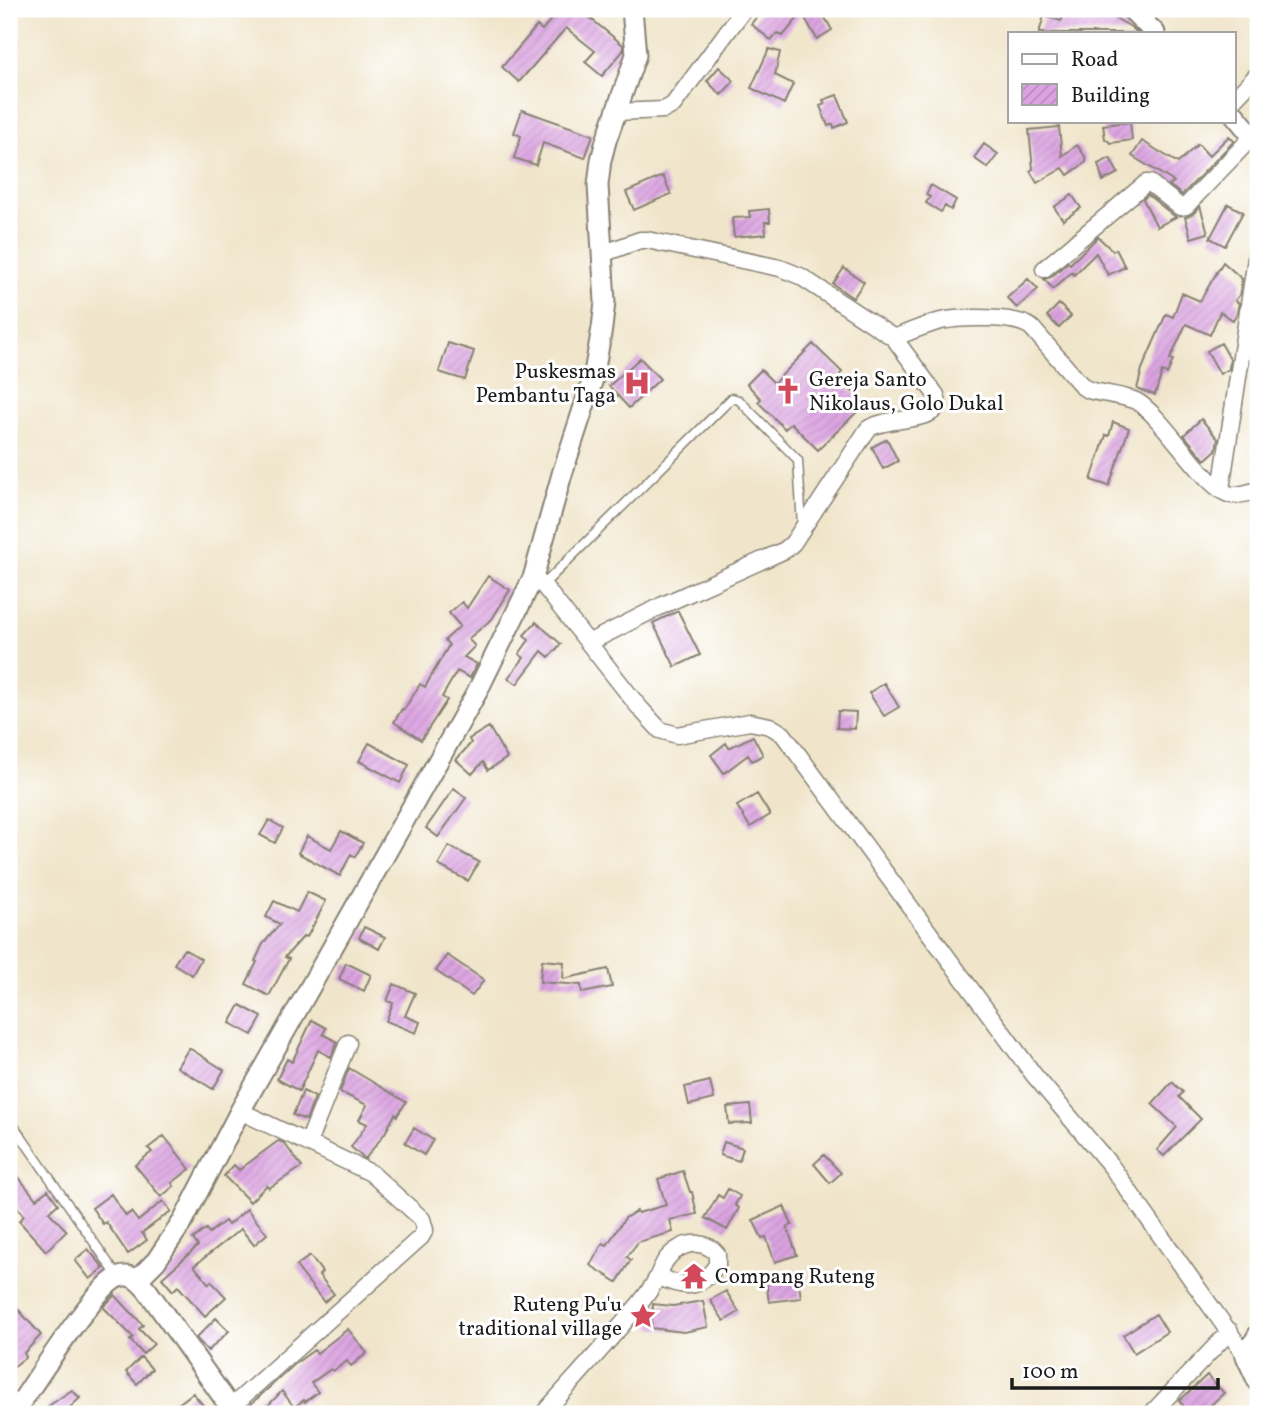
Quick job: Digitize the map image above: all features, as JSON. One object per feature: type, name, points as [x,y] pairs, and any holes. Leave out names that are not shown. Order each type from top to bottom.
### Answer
[{"type":"street","points":[[138,1279],[156,1261],[183,1221],[240,1111],[538,582],[562,474],[593,379],[605,302],[598,185],[601,160],[636,55],[632,9]]},
{"type":"street","points":[[616,112],[664,110],[673,105],[744,9]]},
{"type":"street","points":[[1131,9],[1154,32]]},
{"type":"street","points":[[1236,97],[1258,74]]},
{"type":"street","points":[[1044,269],[1146,183],[1150,183],[1180,207],[1186,206],[1256,139],[1236,116]]},
{"type":"street","points":[[590,642],[663,605],[780,553],[793,543],[868,429],[882,421],[926,416],[936,411],[938,406],[936,395],[894,338],[800,276],[780,268],[647,240],[602,254]]},
{"type":"street","points":[[1221,489],[1258,245]]},
{"type":"street","points":[[894,338],[948,320],[1005,319],[1023,322],[1032,328],[1083,387],[1133,400],[1147,410],[1221,489],[1232,495],[1258,490]]},
{"type":"street","points":[[538,582],[660,730],[677,735],[750,722],[770,726],[783,734],[1034,1075],[1111,1166],[1230,1331],[1247,1356],[1258,1382]]},
{"type":"street","points":[[308,1143],[348,1042]]},
{"type":"street","points":[[13,1414],[93,1300],[118,1277],[132,1276],[138,1279],[232,1412],[421,1237],[425,1230],[422,1219],[383,1182],[363,1169],[240,1111]]},
{"type":"street","points":[[543,1414],[636,1308],[658,1276]]},
{"type":"street","points":[[1152,1414],[1230,1331]]},
{"type":"street","points":[[1247,1356],[1258,1335]]},
{"type":"lane","points":[[538,582],[732,398],[738,400],[798,460],[802,528]]},
{"type":"lane","points":[[9,1119],[118,1277]]},
{"type":"building","points":[[560,9],[579,9],[623,45],[623,51],[602,76],[585,62],[595,51],[566,28],[519,82],[502,67],[537,26],[542,30]]},
{"type":"building","points":[[763,9],[820,9],[832,30],[817,39],[802,13],[783,36],[777,33],[771,40],[751,24]]},
{"type":"building","points":[[1067,9],[1111,9],[1108,14],[1137,32],[1039,32],[1044,16],[1061,21]]},
{"type":"building","points":[[769,49],[780,52],[775,75],[793,84],[784,104],[751,88]]},
{"type":"building","points":[[719,67],[734,81],[721,95],[707,81]]},
{"type":"building","points":[[837,95],[848,122],[834,128],[833,124],[828,126],[820,106],[825,104],[823,100]]},
{"type":"building","points":[[522,110],[593,135],[585,158],[543,143],[536,165],[514,158],[521,136],[514,133]]},
{"type":"building","points":[[1130,122],[1132,140],[1111,143],[1105,139],[1103,125]]},
{"type":"building","points":[[1059,127],[1062,156],[1077,145],[1086,162],[1068,175],[1063,168],[1037,183],[1030,171],[1033,169],[1029,130]]},
{"type":"building","points":[[1229,136],[1234,141],[1182,195],[1169,185],[1174,182],[1132,156],[1142,141],[1178,163],[1198,144],[1209,156]]},
{"type":"building","points":[[984,144],[998,154],[988,168],[974,158]]},
{"type":"building","points":[[1110,158],[1118,173],[1103,181],[1098,164]]},
{"type":"building","points":[[663,176],[671,194],[634,210],[626,192]]},
{"type":"building","points":[[931,185],[956,200],[951,210],[945,206],[941,212],[926,203],[930,197],[926,195]]},
{"type":"building","points":[[1072,195],[1081,208],[1063,220],[1054,207]]},
{"type":"building","points":[[1148,195],[1176,217],[1157,227],[1143,199]]},
{"type":"building","points":[[1228,204],[1243,212],[1225,246],[1210,238]]},
{"type":"building","points":[[1200,206],[1208,233],[1191,238],[1185,217],[1193,214]]},
{"type":"building","points":[[769,209],[770,222],[765,222],[766,234],[734,237],[732,218],[750,217],[749,211]]},
{"type":"building","points":[[1098,237],[1113,251],[1116,249],[1125,267],[1108,275],[1096,253],[1074,275],[1072,272],[1053,289],[1044,279],[1051,277],[1068,262],[1070,264]]},
{"type":"building","points":[[1223,262],[1242,279],[1240,294],[1235,301],[1239,303],[1237,313],[1233,320],[1220,312],[1210,335],[1186,324],[1170,359],[1173,360],[1167,374],[1162,372],[1155,395],[1137,389],[1142,369],[1166,314],[1173,317],[1182,293],[1200,301]]},
{"type":"building","points":[[844,268],[864,282],[853,298],[833,284]]},
{"type":"building","points":[[1028,279],[1038,289],[1017,308],[1007,298]]},
{"type":"building","points":[[1059,304],[1071,316],[1059,328],[1047,316]]},
{"type":"building","points":[[448,343],[474,351],[465,380],[439,372]]},
{"type":"building","points":[[1221,343],[1230,359],[1229,369],[1220,374],[1207,351]]},
{"type":"building","points":[[813,344],[842,372],[838,377],[865,404],[818,450],[791,423],[785,429],[758,402],[761,399],[747,384],[761,370],[774,383]]},
{"type":"building","points":[[640,358],[660,379],[629,408],[609,386]]},
{"type":"building","points":[[1201,419],[1218,439],[1216,450],[1205,460],[1184,435]]},
{"type":"building","points":[[1113,422],[1129,428],[1109,486],[1091,480]]},
{"type":"building","points":[[887,439],[898,461],[883,469],[872,447]]},
{"type":"building","points":[[488,576],[510,590],[492,619],[468,639],[475,646],[464,657],[477,664],[470,678],[457,671],[442,697],[447,700],[421,740],[394,722],[420,684],[425,687],[449,645],[445,640],[460,626],[449,613],[462,602],[467,608]]},
{"type":"building","points":[[678,611],[700,655],[675,667],[653,623]]},
{"type":"building","points":[[536,622],[561,644],[549,657],[542,651],[517,684],[508,678],[524,658],[519,654],[529,640],[524,635]]},
{"type":"building","points":[[884,683],[899,707],[884,716],[869,693]]},
{"type":"building","points":[[838,711],[856,712],[855,729],[837,728]]},
{"type":"building","points":[[489,727],[507,758],[488,770],[483,762],[472,774],[456,760],[471,743],[469,739]]},
{"type":"building","points":[[753,736],[763,755],[752,761],[748,755],[724,773],[711,755],[726,743],[729,748]]},
{"type":"building","points":[[369,743],[409,765],[400,783],[359,761]]},
{"type":"building","points":[[454,788],[466,798],[438,837],[426,828]]},
{"type":"building","points":[[757,794],[770,815],[750,827],[737,806]]},
{"type":"building","points":[[269,820],[283,828],[275,843],[260,835]]},
{"type":"building","points":[[341,831],[363,843],[355,857],[351,854],[340,876],[298,853],[307,836],[331,849]]},
{"type":"building","points":[[449,846],[479,862],[468,881],[438,865]]},
{"type":"building","points":[[307,892],[326,901],[307,937],[304,936],[285,957],[289,959],[269,996],[246,984],[263,944],[280,924],[266,917],[274,901],[297,912]]},
{"type":"building","points":[[364,927],[385,937],[379,949],[359,938]]},
{"type":"building","points":[[184,949],[201,959],[192,975],[174,964]]},
{"type":"building","points":[[447,955],[484,980],[472,996],[436,971]]},
{"type":"building","points":[[542,960],[564,962],[563,979],[608,969],[612,987],[582,993],[581,985],[540,982]]},
{"type":"building","points":[[346,963],[371,975],[364,991],[339,979]]},
{"type":"building","points":[[394,984],[415,993],[405,1016],[420,1022],[416,1033],[386,1021],[393,1003],[387,1001]]},
{"type":"building","points":[[240,1005],[262,1017],[252,1035],[230,1023]]},
{"type":"building","points":[[312,1020],[326,1028],[323,1034],[337,1042],[331,1057],[318,1050],[299,1091],[277,1079],[287,1059],[292,1062]]},
{"type":"building","points":[[189,1048],[224,1070],[213,1089],[177,1067]]},
{"type":"building","points":[[349,1068],[406,1102],[365,1159],[351,1147],[367,1124],[359,1120],[367,1105],[340,1092]]},
{"type":"building","points":[[710,1081],[714,1099],[689,1105],[685,1087]]},
{"type":"building","points":[[1172,1082],[1183,1092],[1179,1097],[1201,1119],[1164,1156],[1157,1150],[1177,1127],[1152,1104]]},
{"type":"building","points":[[303,1091],[315,1097],[306,1120],[293,1115]]},
{"type":"building","points":[[750,1105],[752,1123],[729,1124],[727,1107]]},
{"type":"building","points":[[414,1128],[433,1140],[424,1155],[405,1143]]},
{"type":"building","points":[[164,1136],[190,1169],[172,1183],[174,1186],[161,1197],[135,1165],[152,1152],[148,1148]]},
{"type":"building","points":[[278,1141],[284,1143],[302,1167],[269,1188],[267,1185],[250,1202],[224,1176],[234,1165],[239,1170]]},
{"type":"building","points":[[724,1142],[743,1148],[739,1161],[720,1155]]},
{"type":"building","points":[[824,1155],[841,1173],[830,1183],[814,1164]]},
{"type":"building","points":[[9,1165],[36,1199],[48,1190],[58,1204],[49,1212],[67,1231],[46,1251],[19,1221],[24,1216],[9,1198]]},
{"type":"building","points":[[683,1171],[697,1214],[670,1220],[673,1232],[638,1242],[627,1257],[631,1260],[617,1282],[590,1265],[603,1243],[607,1245],[625,1218],[637,1211],[638,1213],[666,1205],[658,1179]]},
{"type":"building","points":[[728,1189],[740,1196],[735,1205],[739,1208],[727,1230],[705,1218],[718,1195],[723,1198]]},
{"type":"building","points":[[111,1194],[126,1216],[131,1212],[138,1221],[163,1201],[171,1211],[142,1233],[147,1240],[128,1254],[106,1222],[103,1224],[92,1208]]},
{"type":"building","points":[[784,1206],[792,1225],[787,1227],[797,1255],[775,1262],[766,1237],[762,1238],[753,1220]]},
{"type":"building","points":[[247,1209],[267,1234],[254,1245],[241,1229],[194,1266],[209,1284],[211,1281],[226,1297],[205,1316],[178,1286],[173,1291],[162,1278],[198,1246],[193,1239],[206,1229],[209,1233],[225,1221],[228,1225]]},
{"type":"building","points":[[88,1249],[104,1268],[90,1279],[75,1260]]},
{"type":"building","points":[[310,1256],[322,1272],[319,1275],[334,1294],[324,1302],[296,1266]]},
{"type":"building","points":[[798,1277],[801,1298],[769,1302],[766,1281]]},
{"type":"building","points":[[726,1291],[739,1312],[724,1321],[710,1300]]},
{"type":"building","points":[[115,1295],[143,1325],[139,1329],[154,1344],[143,1354],[130,1340],[133,1337],[103,1307]]},
{"type":"building","points":[[9,1299],[41,1335],[24,1353],[26,1357],[9,1370]]},
{"type":"building","points":[[703,1301],[708,1327],[684,1332],[651,1328],[653,1304],[673,1306]]},
{"type":"building","points":[[1156,1314],[1167,1332],[1134,1353],[1123,1335]]},
{"type":"building","points":[[216,1318],[229,1331],[208,1351],[196,1338]]},
{"type":"building","points":[[348,1329],[367,1353],[351,1366],[347,1361],[311,1383],[318,1392],[294,1407],[282,1391],[260,1414],[249,1406],[296,1363],[314,1350],[317,1353]]},
{"type":"building","points":[[141,1357],[152,1369],[137,1384],[126,1372]]},
{"type":"building","points":[[1207,1375],[1224,1393],[1201,1414],[1191,1414],[1179,1401]]},
{"type":"building","points":[[72,1390],[80,1398],[67,1410],[70,1414],[52,1414],[47,1407]]},
{"type":"building","points":[[193,1393],[210,1414],[165,1414]]},
{"type":"place","name":"Puskesmas Pembantu Taga","points":[[637,383]]},
{"type":"place","name":"Gereja Santo Nikolaus, Golo Dukal","points":[[788,391]]},
{"type":"place","name":"Compang Ruteng","points":[[694,1276]]},
{"type":"place","name":"Ruteng Pu'u traditional village","points":[[643,1316]]}]
